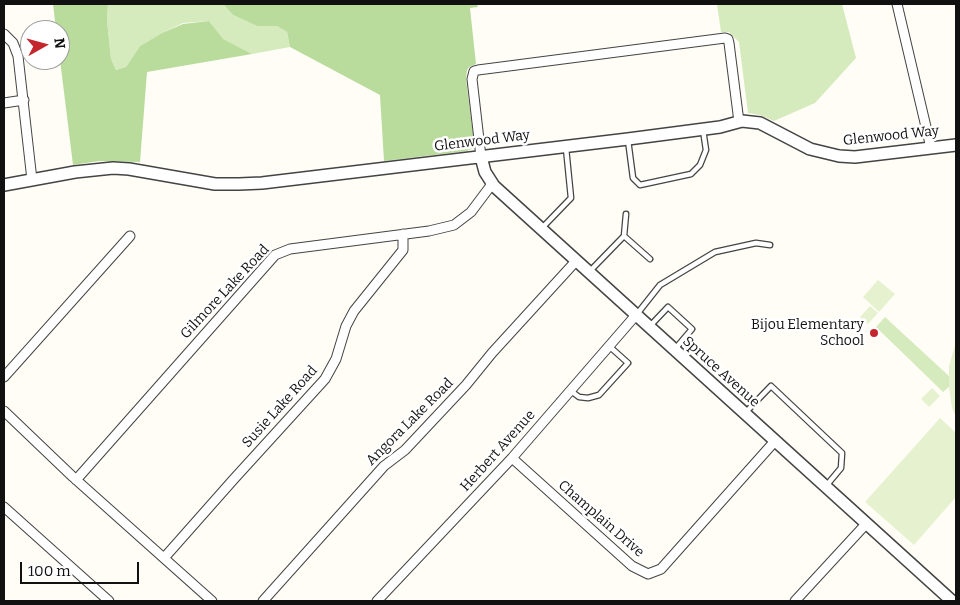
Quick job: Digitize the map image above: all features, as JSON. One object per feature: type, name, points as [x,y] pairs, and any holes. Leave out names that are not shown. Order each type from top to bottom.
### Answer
[{"type":"street","points":[[897,4],[931,148]]},
{"type":"street","points":[[4,34],[16,49],[24,100],[32,180]]},
{"type":"street","points":[[481,156],[472,85],[473,74],[478,70],[720,38],[728,39],[739,122]]},
{"type":"street","points":[[4,103],[24,100]]},
{"type":"street","name":"Glenwood Way","points":[[4,185],[75,172],[113,168],[129,169],[200,182],[239,184],[628,139],[739,122],[760,123],[810,150],[839,156],[855,157],[956,144]]},
{"type":"street","name":"Spruce Avenue","points":[[481,156],[485,172],[492,184],[775,442],[954,601]]},
{"type":"street","name":"Gilmore Lake Road","points":[[76,480],[275,255],[290,249],[442,228],[462,220],[478,204],[492,184]]},
{"type":"street","name":"Susie Lake Road","points":[[164,558],[325,379],[336,359],[346,326],[354,311],[404,250],[403,234]]},
{"type":"street","points":[[4,377],[130,236]]},
{"type":"street","name":"Angora Lake Road","points":[[263,601],[384,466],[405,450],[466,385],[492,353],[576,261]]},
{"type":"street","name":"Herbert Avenue","points":[[377,601],[512,458],[636,315]]},
{"type":"street","points":[[4,412],[76,480],[212,601]]},
{"type":"street","name":"Champlain Drive","points":[[512,458],[632,566],[648,574],[662,568],[775,442]]},
{"type":"street","points":[[4,507],[108,601]]},
{"type":"street","points":[[795,601],[866,524]]},
{"type":"lane","points":[[628,139],[633,178],[640,185],[691,174],[700,165],[706,150],[703,129]]},
{"type":"lane","points":[[541,229],[571,198],[566,146]]},
{"type":"lane","points":[[589,272],[624,236],[626,214]]},
{"type":"lane","points":[[624,236],[650,259]]},
{"type":"lane","points":[[636,315],[660,285],[715,252],[756,244],[770,245]]},
{"type":"lane","points":[[649,327],[668,307],[692,329],[674,350]]},
{"type":"lane","points":[[571,391],[579,397],[588,398],[599,395],[628,363],[609,346]]},
{"type":"lane","points":[[744,413],[771,386],[842,453],[841,468],[825,487]]},
{"type":"green space","points":[[53,4],[108,4],[107,21],[111,59],[116,70],[126,67],[140,46],[162,33],[183,24],[209,21],[223,39],[252,54],[147,72],[140,162],[99,161],[73,165],[61,70],[70,70],[70,20],[55,20]]},
{"type":"green space","points":[[108,4],[223,4],[233,15],[257,26],[277,26],[287,32],[290,47],[252,54],[222,39],[209,21],[183,23],[140,46],[126,67],[116,70],[111,59],[107,21]]},
{"type":"green space","points":[[223,4],[477,4],[478,7],[470,8],[476,64],[467,70],[466,79],[474,142],[473,148],[467,151],[384,161],[380,95],[290,47],[287,32],[277,26],[257,26],[233,15]]},
{"type":"green space","points":[[717,4],[842,4],[856,58],[815,103],[774,121],[760,115],[748,113],[739,42],[729,32],[721,32]]},
{"type":"green space","points":[[878,280],[895,294],[879,312],[863,297]]},
{"type":"green space","points":[[870,306],[878,313],[868,324],[860,317]]},
{"type":"green space","points":[[885,317],[949,376],[949,387],[943,392],[876,327]]},
{"type":"green space","points":[[956,342],[956,417],[952,408],[949,387],[949,366]]},
{"type":"green space","points":[[932,388],[940,396],[929,407],[921,399]]},
{"type":"green space","points":[[940,418],[956,433],[956,497],[914,545],[865,502]]},
{"type":"place","name":"Bijou Elementary School","points":[[874,333]]}]
